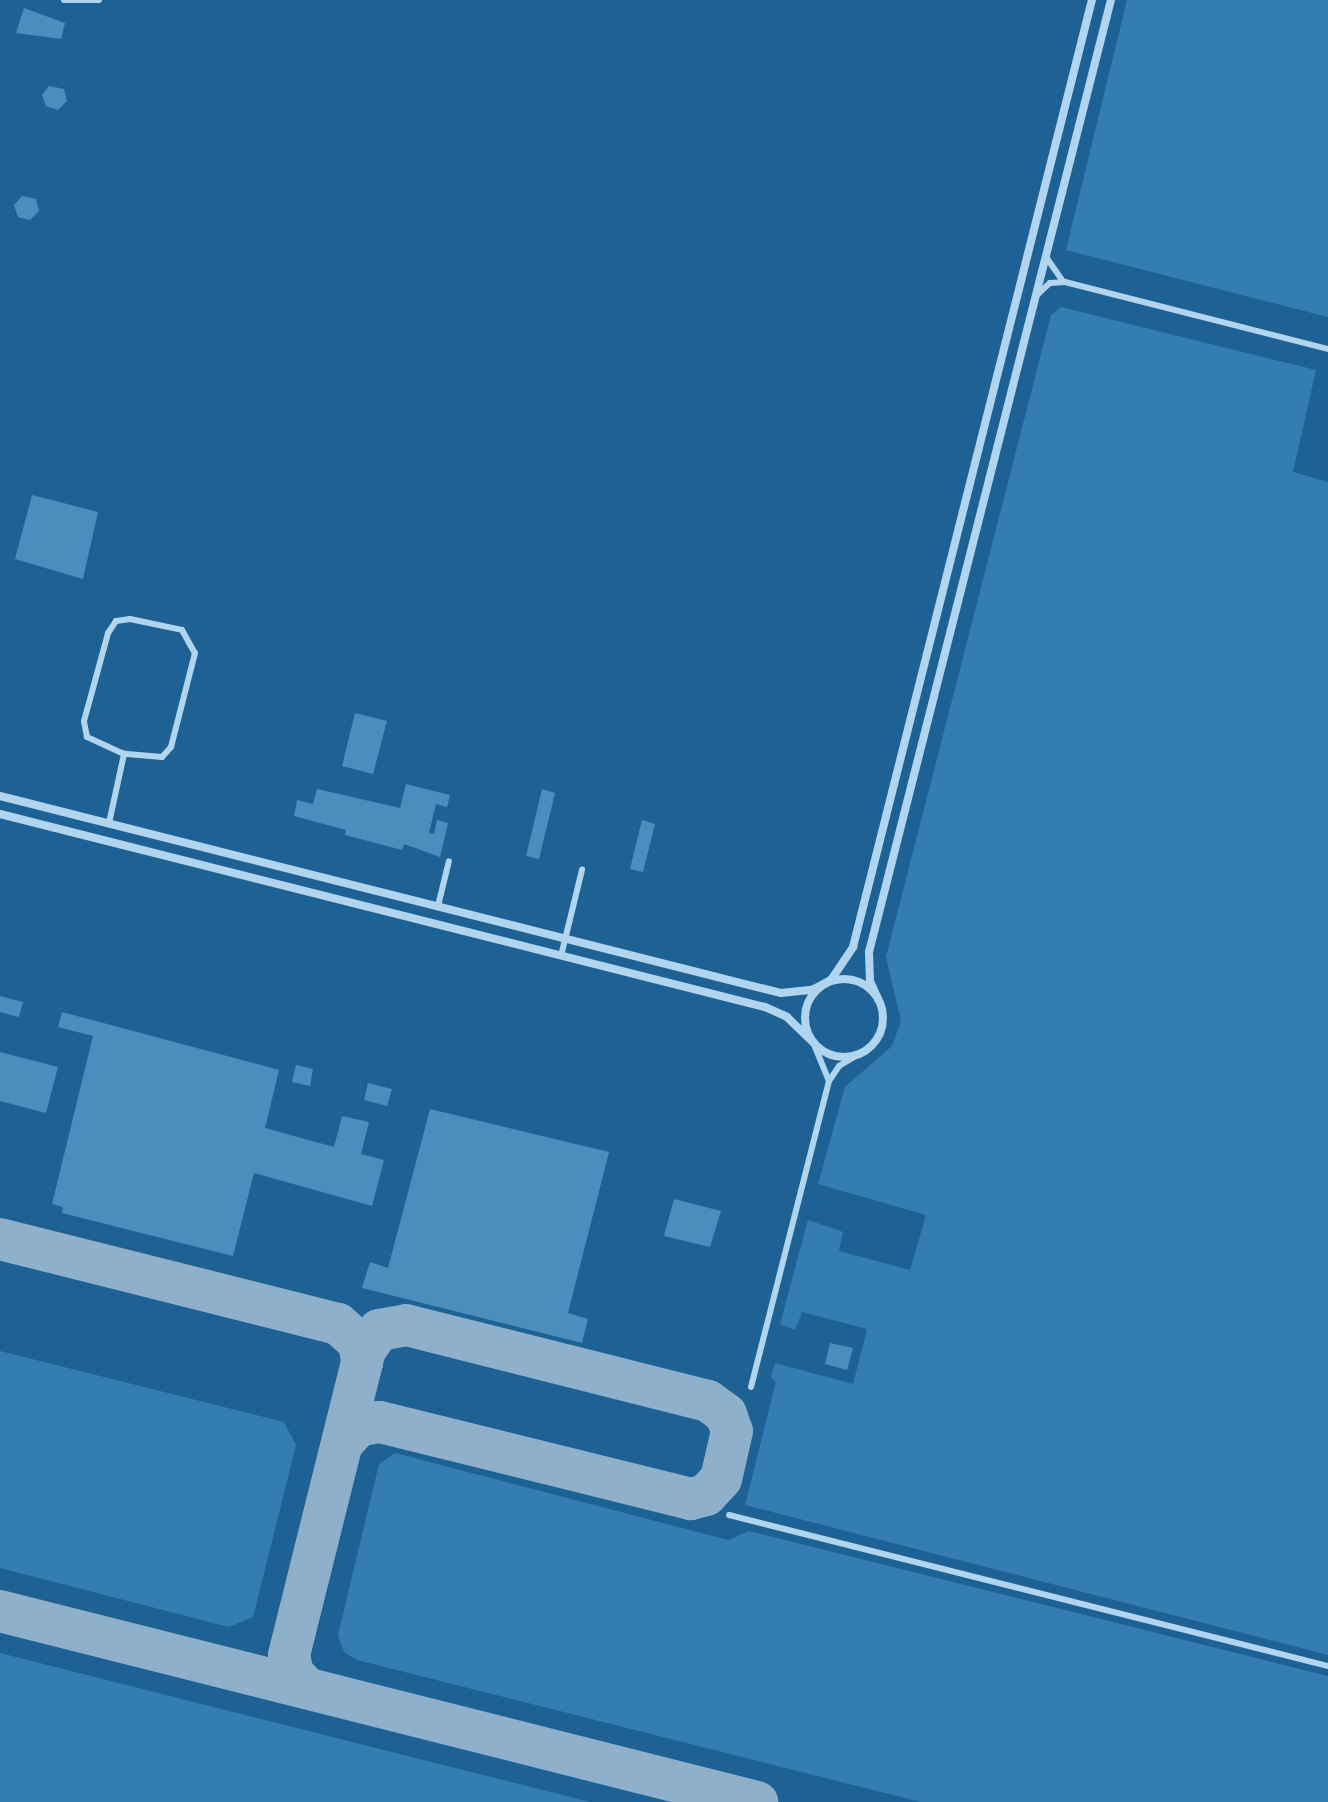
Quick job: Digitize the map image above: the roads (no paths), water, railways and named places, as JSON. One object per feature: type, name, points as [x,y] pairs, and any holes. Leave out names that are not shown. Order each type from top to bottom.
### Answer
[{"type":"street","points":[[813,1042],[805,1012],[822,985],[838,973],[853,947],[1092,0]]},
{"type":"street","points":[[0,814],[765,1007],[787,1017],[813,1042],[839,1057],[859,1054],[879,1035],[883,1017],[870,981],[869,952],[1111,0]]},
{"type":"street","points":[[1071,82],[1078,93],[1089,87]]},
{"type":"street","points":[[1065,104],[1076,98],[1083,109]]},
{"type":"street","points":[[1004,345],[1011,356],[1022,350]]},
{"type":"street","points":[[999,367],[1010,361],[1017,372]]},
{"type":"street","points":[[0,796],[781,993],[853,980],[878,999]]},
{"type":"lane","points":[[64,0],[99,0]]},
{"type":"lane","points":[[1046,254],[1051,270],[1065,282]]},
{"type":"lane","points":[[1035,300],[1045,285],[1065,282],[1328,349]]},
{"type":"lane","points":[[130,619],[182,630],[195,653],[171,747],[162,757],[148,759],[124,754],[96,745],[87,737],[84,721],[108,633],[116,621],[130,619]]},
{"type":"lane","points":[[109,823],[124,754]]},
{"type":"lane","points":[[438,906],[449,861]]},
{"type":"lane","points":[[561,956],[582,870]]},
{"type":"lane","points":[[813,1042],[829,1081]]},
{"type":"lane","points":[[751,1387],[829,1081],[839,1066],[859,1054]]},
{"type":"lane","points":[[729,1515],[1328,1666]]}]
